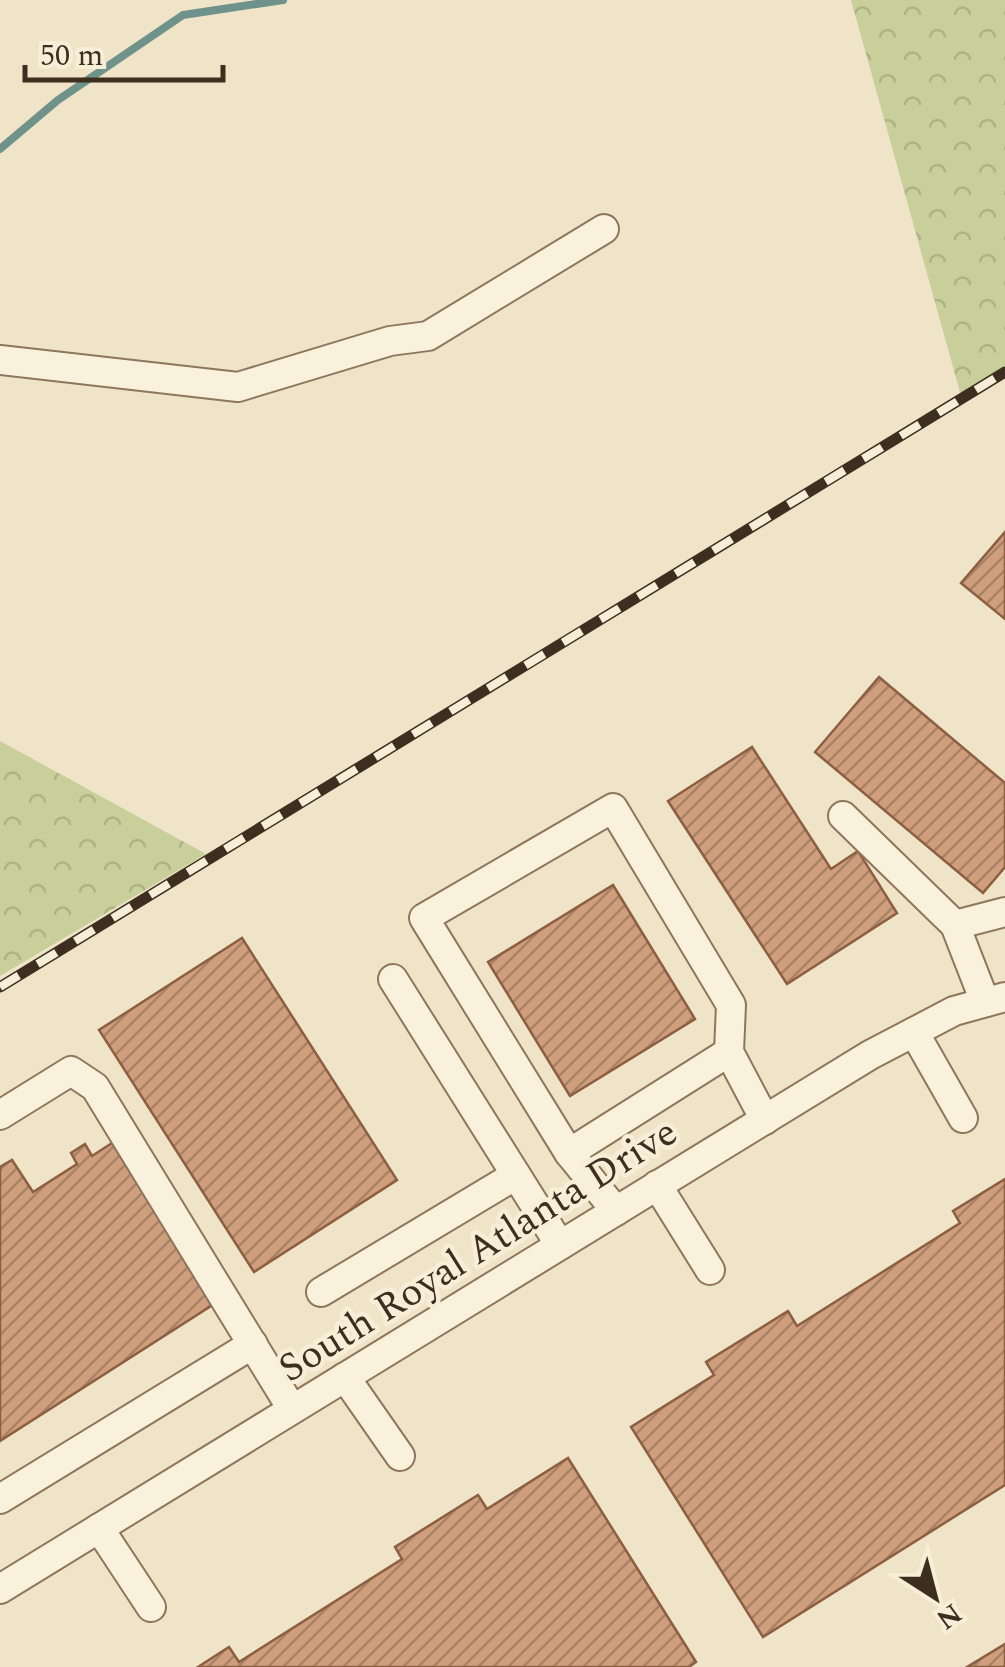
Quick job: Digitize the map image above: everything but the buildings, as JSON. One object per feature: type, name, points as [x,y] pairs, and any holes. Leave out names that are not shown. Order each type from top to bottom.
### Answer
[{"type":"street","points":[[0,360],[238,386],[390,341],[428,336],[604,229]]},
{"type":"street","points":[[616,1211],[569,1153],[424,918],[613,808],[732,1004],[729,1052],[765,1120]]},
{"type":"street","points":[[843,816],[955,925],[995,999]]},
{"type":"street","points":[[955,925],[1005,912]]},
{"type":"street","points":[[393,980],[560,1245]]},
{"type":"street","name":"South Royal Atlanta Drive","points":[[0,1589],[765,1120],[914,1032],[954,1011],[995,999]]},
{"type":"street","points":[[914,1032],[962,1118]]},
{"type":"street","points":[[569,1153],[729,1052]]},
{"type":"street","points":[[0,1115],[71,1072],[94,1087],[292,1409]]},
{"type":"street","points":[[321,1292],[516,1175]]},
{"type":"street","points":[[658,1185],[710,1270]]},
{"type":"street","points":[[0,1498],[252,1344]]},
{"type":"street","points":[[345,1377],[400,1456]]},
{"type":"street","points":[[99,1528],[151,1607]]},
{"type":"green space","points":[[851,0],[1005,0],[1005,378],[963,403]]},
{"type":"green space","points":[[0,741],[206,854],[0,976]]},
{"type":"waterway","points":[[0,149],[58,100],[183,15],[283,0]]},
{"type":"railway","points":[[0,987],[1005,372]]}]
